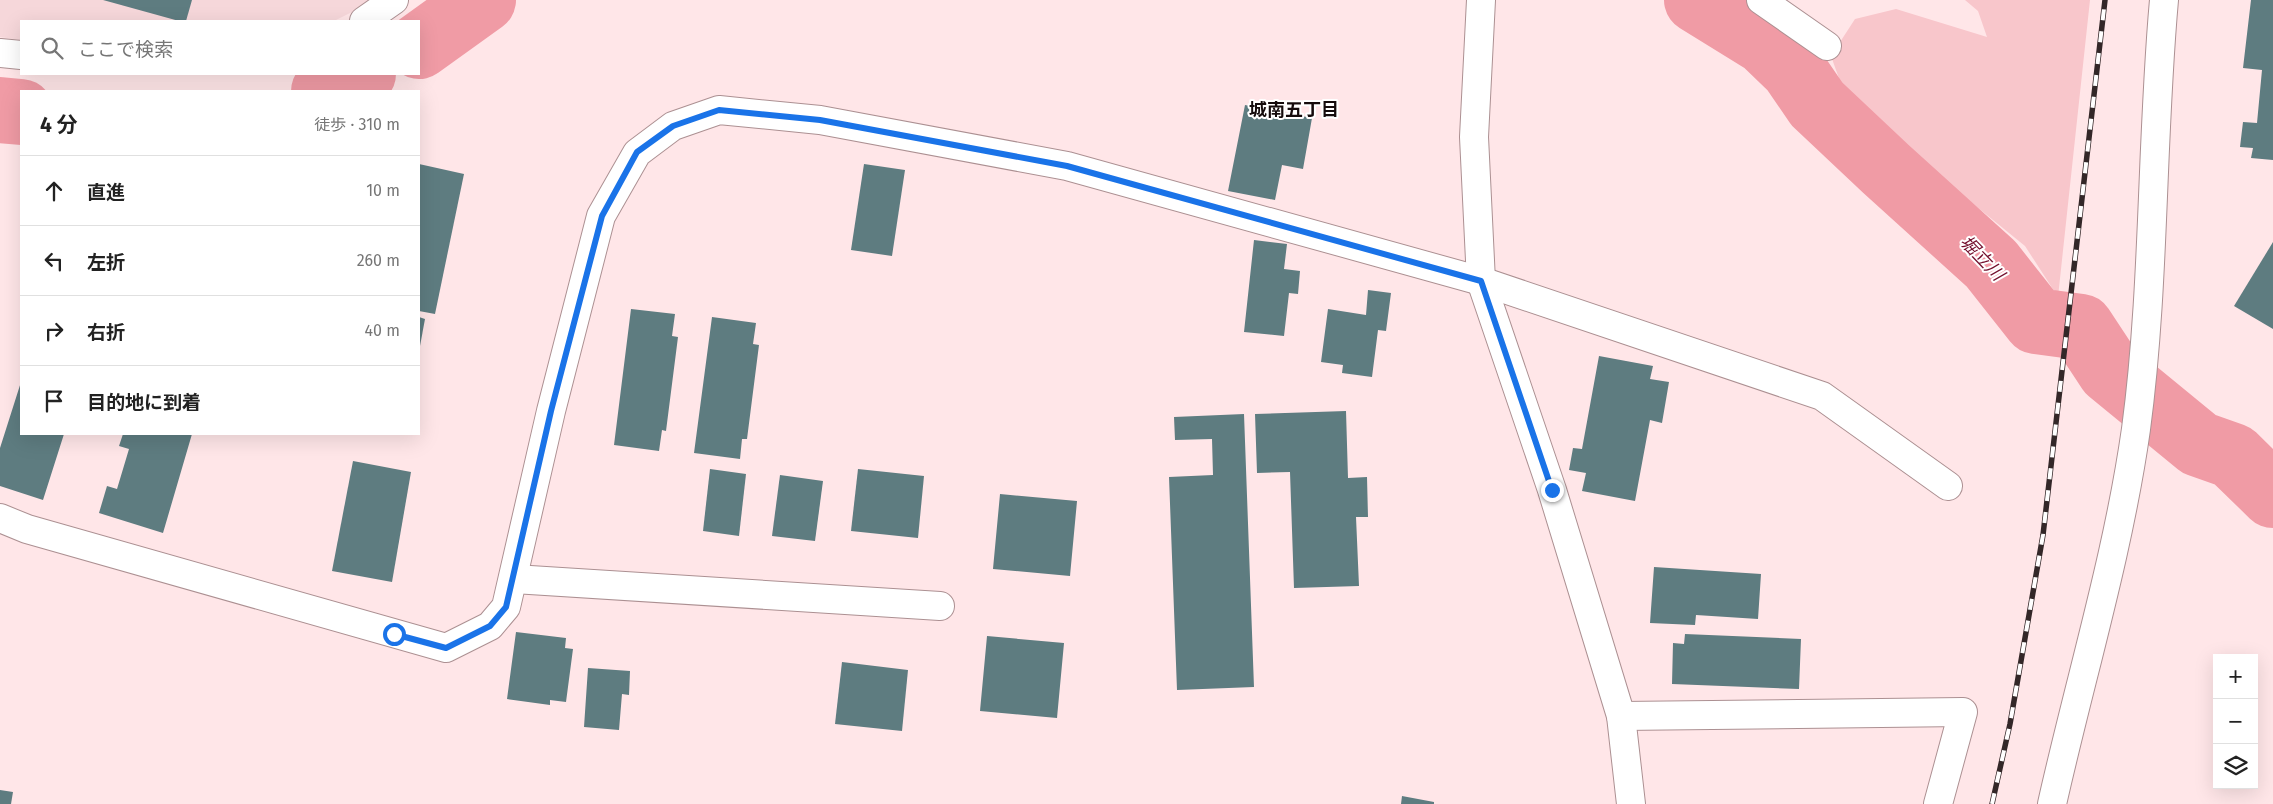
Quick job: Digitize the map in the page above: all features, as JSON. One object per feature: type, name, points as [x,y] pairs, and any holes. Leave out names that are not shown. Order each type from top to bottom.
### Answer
[{"type":"street","points":[[365,20],[394,0]]},
{"type":"street","points":[[1481,0],[1474,137],[1481,281],[1552,490],[1621,716],[1631,804]]},
{"type":"street","points":[[1761,0],[1827,46]]},
{"type":"street","points":[[2052,804],[2112,562],[2135,430],[2146,341],[2164,0]]},
{"type":"street","points":[[0,53],[20,55]]},
{"type":"street","points":[[0,518],[27,530],[446,648],[490,626],[506,607],[514,579],[551,411],[602,216],[637,152],[673,126],[719,110],[820,120],[1067,166],[1481,281],[1822,396],[1948,486]]},
{"type":"street","points":[[514,579],[940,606]]},
{"type":"street","points":[[1621,716],[1963,712],[1938,804]]},
{"type":"shaded area","points":[[0,0],[376,0],[336,20],[20,20],[20,40],[0,37]]},
{"type":"shaded area","points":[[1965,0],[2090,0],[2058,297],[2025,246],[1929,168],[1851,112],[1831,56],[1855,19],[1896,9],[1987,37],[1978,11]]},
{"type":"building","points":[[103,0],[192,0],[186,20],[175,20]]},
{"type":"building","points":[[2251,0],[2273,0],[2273,160],[2251,158],[2253,148],[2240,147],[2243,122],[2257,123],[2262,70],[2243,68]]},
{"type":"building","points":[[1245,105],[1312,118],[1303,169],[1282,165],[1275,200],[1228,191]]},
{"type":"building","points":[[420,164],[464,174],[435,314],[420,311]]},
{"type":"building","points":[[864,164],[905,170],[892,256],[851,250]]},
{"type":"building","points":[[1254,240],[1287,244],[1284,269],[1300,271],[1298,294],[1289,293],[1284,336],[1244,332]]},
{"type":"building","points":[[2273,242],[2273,329],[2234,306]]},
{"type":"building","points":[[1368,290],[1391,293],[1386,331],[1378,330],[1372,377],[1342,373],[1343,365],[1321,362],[1328,309],[1366,315]]},
{"type":"building","points":[[631,309],[675,314],[672,336],[678,337],[666,431],[662,430],[659,451],[614,445]]},
{"type":"building","points":[[420,317],[425,319],[420,346]]},
{"type":"building","points":[[712,317],[756,323],[753,344],[759,345],[747,439],[742,439],[740,459],[694,453]]},
{"type":"building","points":[[1599,356],[1653,366],[1650,379],[1669,382],[1662,423],[1650,420],[1635,501],[1582,491],[1586,473],[1569,470],[1573,448],[1582,449]]},
{"type":"building","points":[[20,385],[20,435],[64,435],[43,500],[0,486],[0,448]]},
{"type":"building","points":[[1346,411],[1348,478],[1367,477],[1368,517],[1356,517],[1359,586],[1294,588],[1290,472],[1257,473],[1255,414]]},
{"type":"building","points":[[1244,414],[1254,687],[1177,690],[1169,477],[1213,475],[1212,439],[1175,440],[1174,417]]},
{"type":"building","points":[[123,435],[192,435],[163,533],[99,513],[107,486],[117,489],[129,449],[119,446]]},
{"type":"building","points":[[353,461],[411,472],[392,582],[332,571]]},
{"type":"building","points":[[710,469],[746,474],[739,536],[703,531]]},
{"type":"building","points":[[858,469],[924,476],[918,538],[851,531]]},
{"type":"building","points":[[780,475],[823,481],[815,541],[772,536]]},
{"type":"building","points":[[1000,494],[1077,501],[1070,576],[993,569]]},
{"type":"building","points":[[1654,567],[1761,574],[1758,619],[1696,615],[1695,625],[1650,623]]},
{"type":"building","points":[[516,632],[566,638],[565,648],[573,649],[566,702],[550,700],[550,705],[507,699]]},
{"type":"building","points":[[1685,634],[1801,639],[1799,689],[1672,684],[1673,643],[1684,644]]},
{"type":"building","points":[[987,636],[1064,643],[1057,718],[980,711]]},
{"type":"building","points":[[842,662],[908,670],[902,731],[835,724]]},
{"type":"building","points":[[588,668],[630,671],[629,695],[622,694],[619,730],[584,727]]},
{"type":"building","points":[[0,790],[13,792],[11,804],[0,804]]},
{"type":"building","points":[[1402,796],[1434,802],[1434,804],[1401,804]]},
{"type":"waterway","name":"堀立川","points":[[420,45],[483,0]]},
{"type":"waterway","name":"堀立川","points":[[1697,0],[1765,42],[1793,69],[1817,104],[1991,264],[2036,321],[2081,327],[2110,371],[2199,444],[2233,456],[2273,495]]},
{"type":"waterway","name":"堀立川","points":[[326,90],[361,75]]},
{"type":"waterway","name":"堀立川","points":[[0,110],[20,112]]},
{"type":"railway","points":[[1992,804],[2010,724],[2043,535],[2105,0]]},
{"type":"district","name":"城南五丁目","points":[[1294,110]]},
{"type":"route","points":[[394,634],[446,648],[490,626],[506,607],[514,579],[551,411],[602,216],[637,152],[673,126],[719,110],[820,120],[1067,166],[1481,281],[1552,490]]}]
